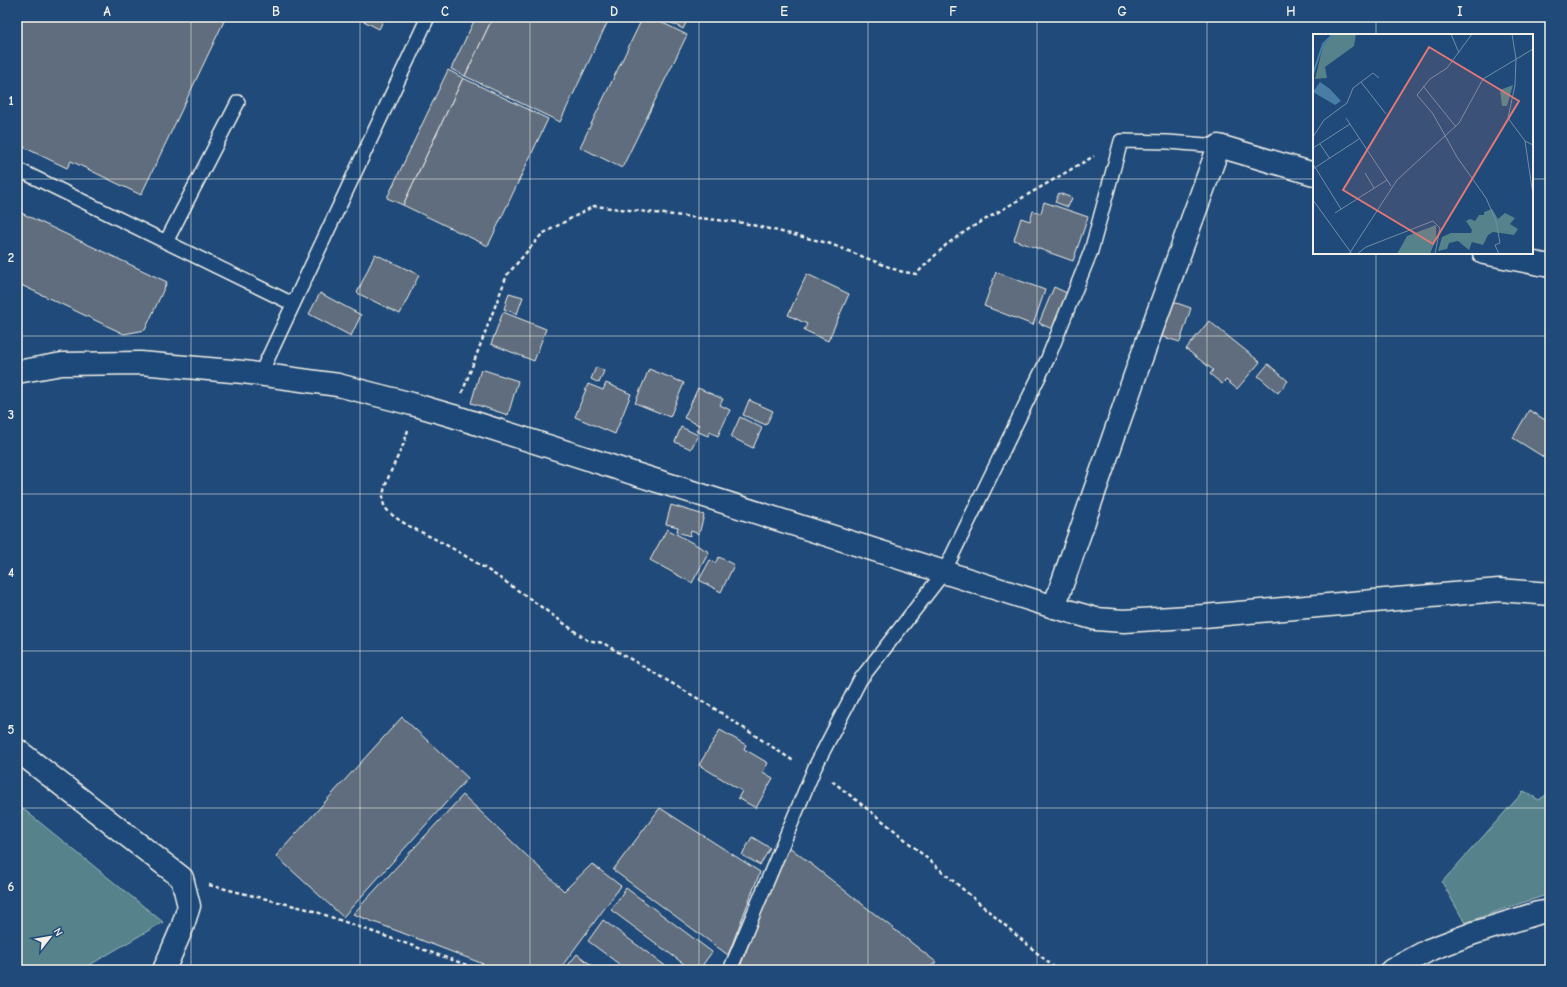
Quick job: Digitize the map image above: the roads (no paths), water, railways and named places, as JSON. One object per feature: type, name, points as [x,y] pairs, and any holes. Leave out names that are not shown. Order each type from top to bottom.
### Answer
[{"type":"street","points":[[1054,607],[1138,367],[1220,146],[1313,174]]},
{"type":"street","points":[[1489,254],[1550,266]]},
{"type":"street","points":[[17,372],[62,364],[140,363],[260,375],[338,386],[412,404],[453,416],[1054,607],[1096,619],[1124,621],[1204,616],[1499,590],[1550,594]]},
{"type":"street","points":[[17,750],[182,878],[188,906],[182,928],[164,970]]},
{"type":"street","points":[[1392,970],[1429,950],[1474,932],[1550,911]]},
{"type":"lane","points":[[260,375],[428,17]]},
{"type":"lane","points":[[166,242],[238,102]]},
{"type":"lane","points":[[730,970],[813,770],[860,680],[944,572],[1048,358],[1091,251],[1121,141],[1168,142],[1220,146]]},
{"type":"lane","points":[[17,170],[293,304]]}]
